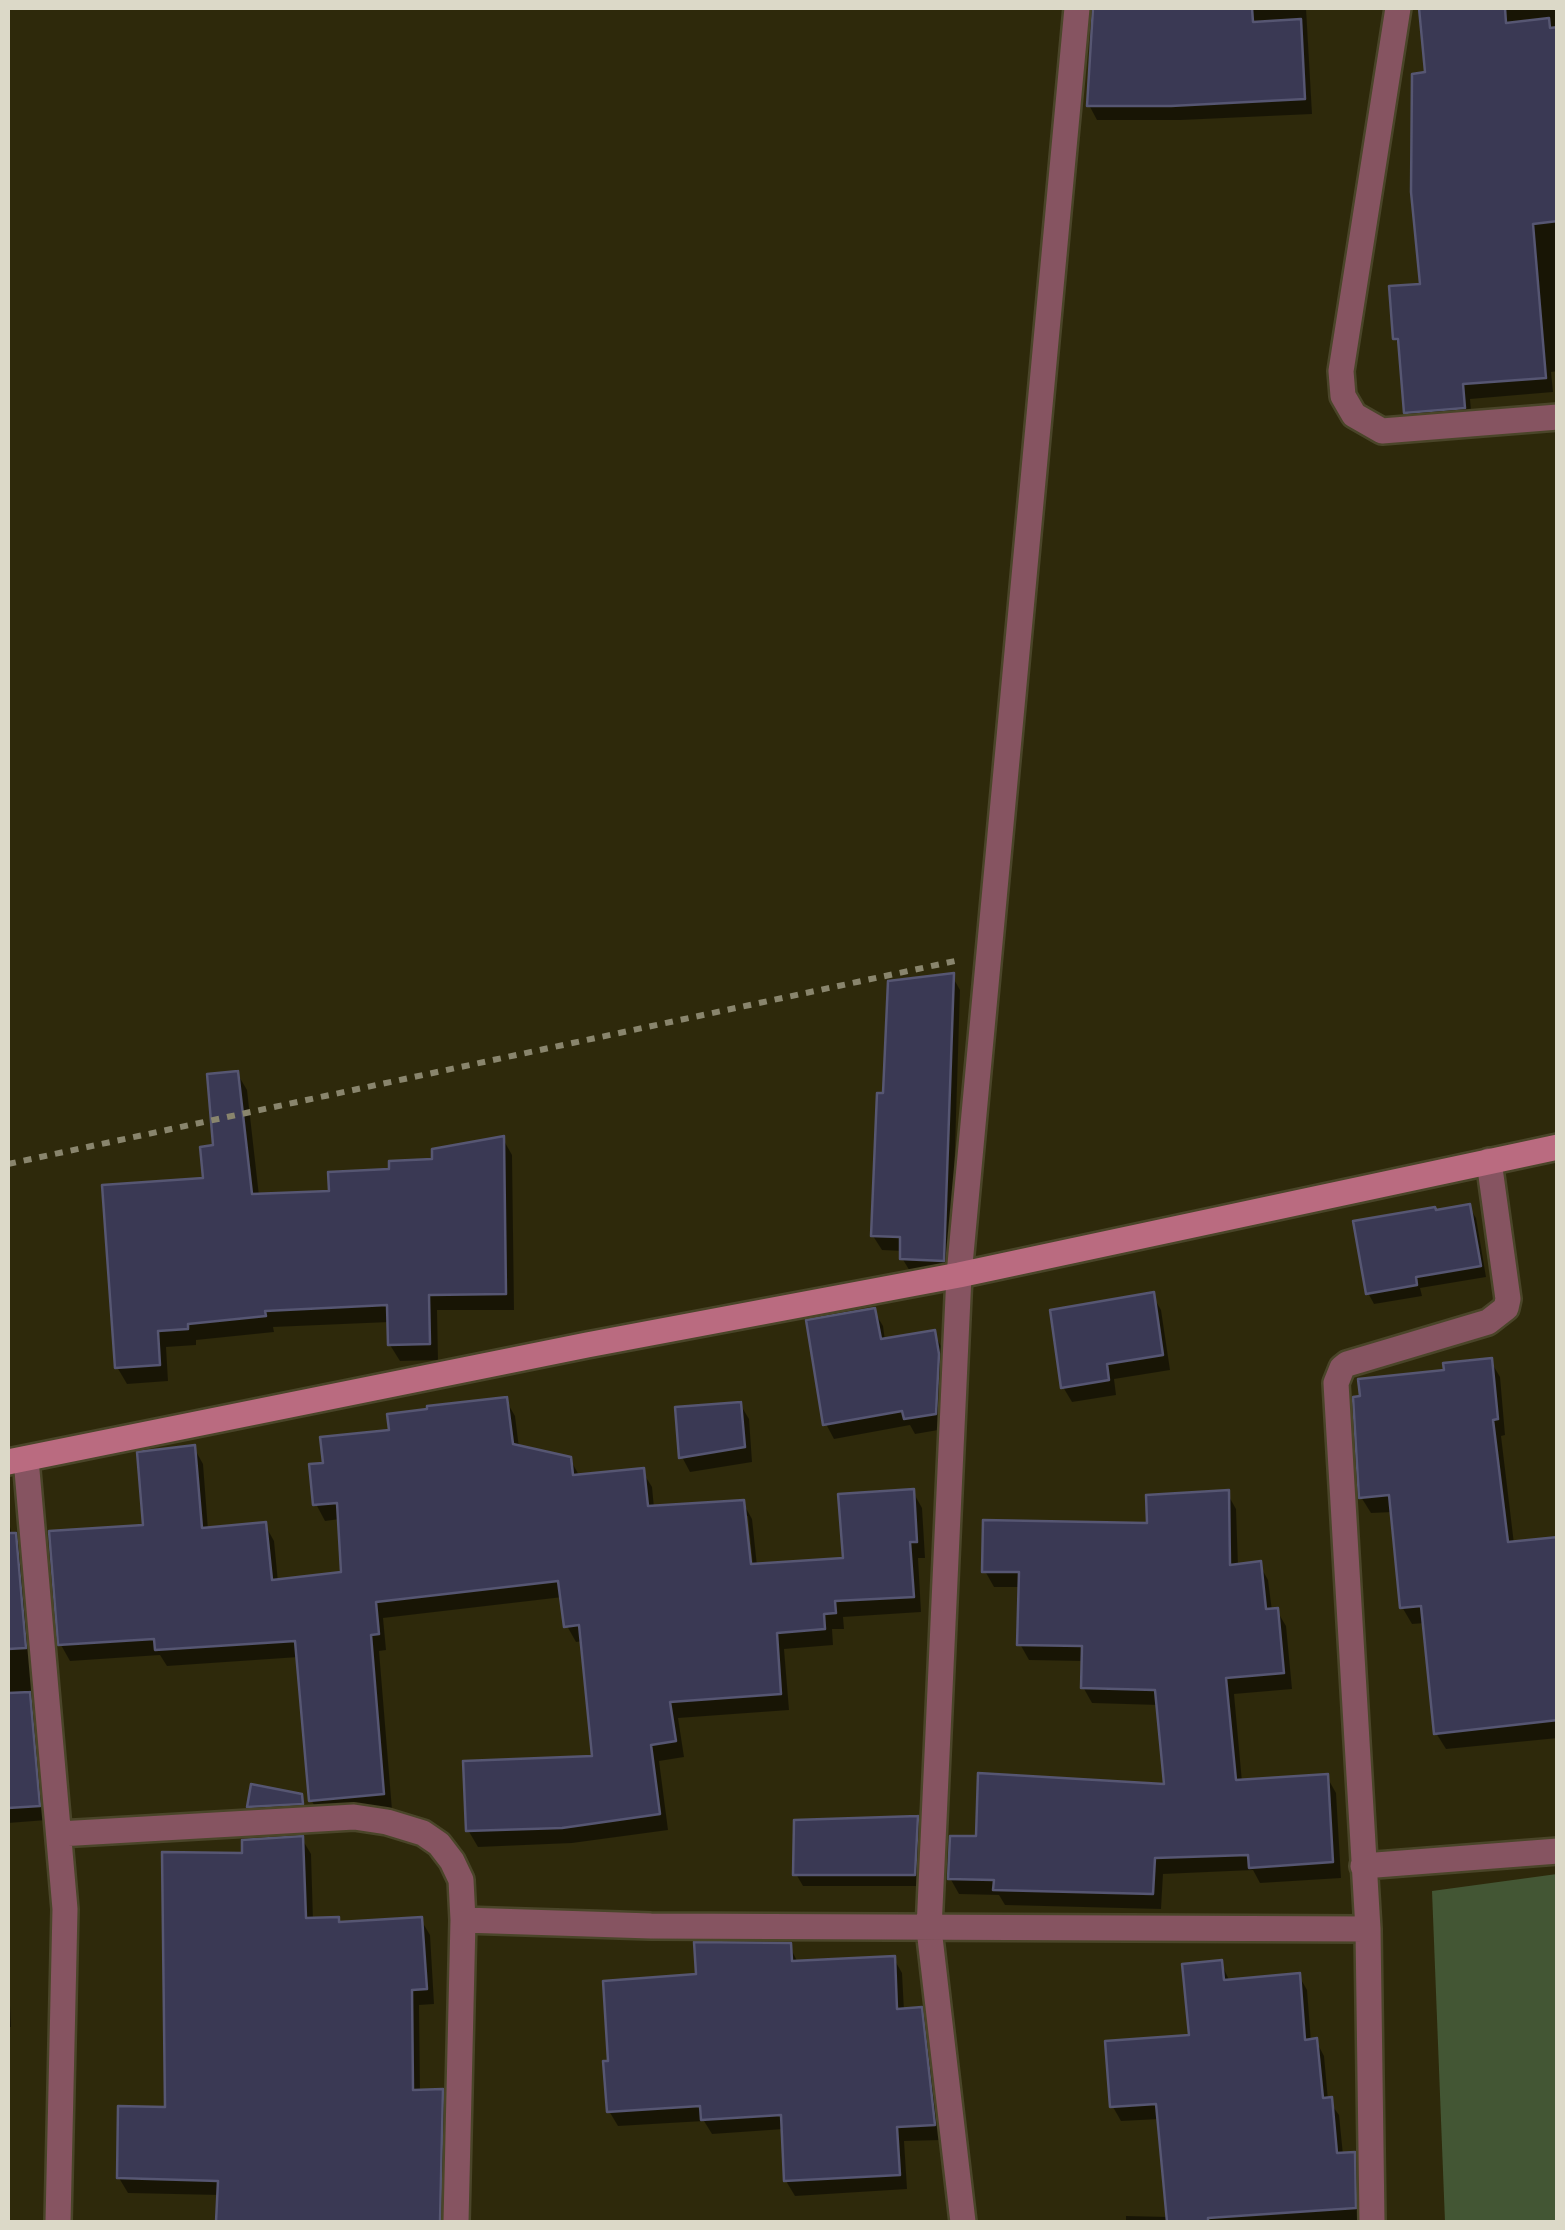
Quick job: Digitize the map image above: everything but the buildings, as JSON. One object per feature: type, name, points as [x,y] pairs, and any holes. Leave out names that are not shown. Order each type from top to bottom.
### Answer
[{"type":"street","points":[[963,2222],[930,1928],[959,1275],[1078,8]]},
{"type":"street","points":[[1398,8],[1341,371],[1344,396],[1354,415],[1382,431],[1558,417]]},
{"type":"street","points":[[58,2222],[65,1910],[17,1461],[587,1345],[959,1275],[1558,1147]]},
{"type":"street","points":[[1372,2222],[1368,1929],[1336,1383],[1347,1364],[1488,1322],[1506,1308],[1508,1299],[1488,1161]]},
{"type":"street","points":[[59,1834],[354,1817],[423,1833],[446,1852],[461,1880],[463,1920],[456,2222]]},
{"type":"street","points":[[1363,1866],[1558,1850]]},
{"type":"street","points":[[463,1920],[651,1926],[1368,1929]]},
{"type":"path","points":[[8,1164],[990,954]]},
{"type":"green space","points":[[1557,1874],[1557,2222],[1445,2222],[1432,1891]]}]
